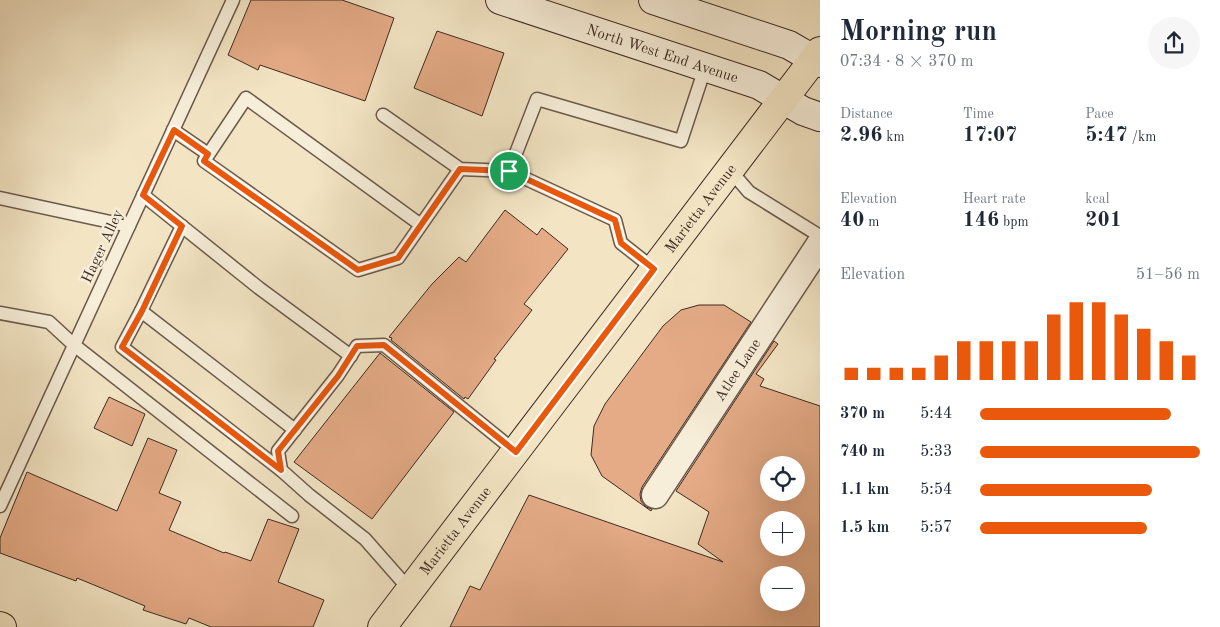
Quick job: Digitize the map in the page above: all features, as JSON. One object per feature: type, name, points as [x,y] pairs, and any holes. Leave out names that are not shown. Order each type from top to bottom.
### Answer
[{"type":"main road","name":"Marietta Avenue","points":[[382,627],[409,589],[516,452],[783,100],[818,58]]},
{"type":"street","name":"North West End Avenue","points":[[500,0],[759,85],[803,111],[820,117]]},
{"type":"street","points":[[653,0],[789,45],[818,58]]},
{"type":"street","name":"Atlee Lane","points":[[654,495],[820,244]]},
{"type":"lane","name":"Hager Alley","points":[[0,506],[233,0]]},
{"type":"lane","points":[[509,171],[538,98],[681,141],[705,68]]},
{"type":"lane","points":[[421,226],[246,98],[204,161],[358,270],[398,258],[421,226],[460,169]]},
{"type":"lane","points":[[382,115],[460,169],[509,171],[615,220],[621,243],[654,269]]},
{"type":"lane","points":[[174,130],[208,154]]},
{"type":"lane","points":[[730,170],[748,192],[820,236]]},
{"type":"lane","points":[[143,195],[259,288],[351,356]]},
{"type":"lane","points":[[0,198],[129,226]]},
{"type":"lane","points":[[182,226],[142,311],[122,347],[281,470],[309,495],[365,539],[409,589]]},
{"type":"lane","points":[[142,311],[295,430]]},
{"type":"lane","points":[[0,313],[49,322],[74,346],[292,516]]},
{"type":"lane","points":[[281,470],[278,451],[338,376],[357,346],[384,345],[516,452]]},
{"type":"building","points":[[251,0],[342,0],[394,18],[365,101],[260,65],[258,70],[228,55]]},
{"type":"building","points":[[437,31],[504,53],[482,116],[414,88]]},
{"type":"building","points":[[505,210],[537,235],[542,228],[568,249],[524,304],[532,310],[494,359],[496,360],[468,399],[465,397],[464,399],[389,337],[432,284],[459,257],[466,262]]},
{"type":"building","points":[[699,305],[724,305],[751,322],[642,487],[641,501],[646,507],[652,509],[651,511],[602,476],[591,455],[594,426],[605,404],[663,326],[681,310]]},
{"type":"building","points":[[774,341],[778,344],[756,374],[764,379],[760,386],[820,406],[820,627],[450,627],[470,586],[480,590],[529,495],[723,562],[698,544],[709,512],[676,491]]},
{"type":"building","points":[[380,353],[454,412],[372,519],[294,462]]},
{"type":"building","points":[[109,397],[145,414],[132,446],[94,428]]},
{"type":"building","points":[[148,438],[177,450],[159,493],[181,502],[169,530],[224,553],[251,561],[268,519],[299,529],[278,582],[324,600],[313,627],[211,627],[189,618],[186,624],[143,610],[145,606],[77,578],[76,581],[0,553],[0,538],[27,472],[117,511]]},
{"type":"route","points":[[174,130],[208,154],[204,161],[358,270],[398,258],[460,169],[509,171],[615,220],[621,243],[654,269],[516,452],[384,345],[357,346],[338,376],[278,451],[281,470],[122,347],[142,311],[182,226],[143,195],[174,130]]}]
